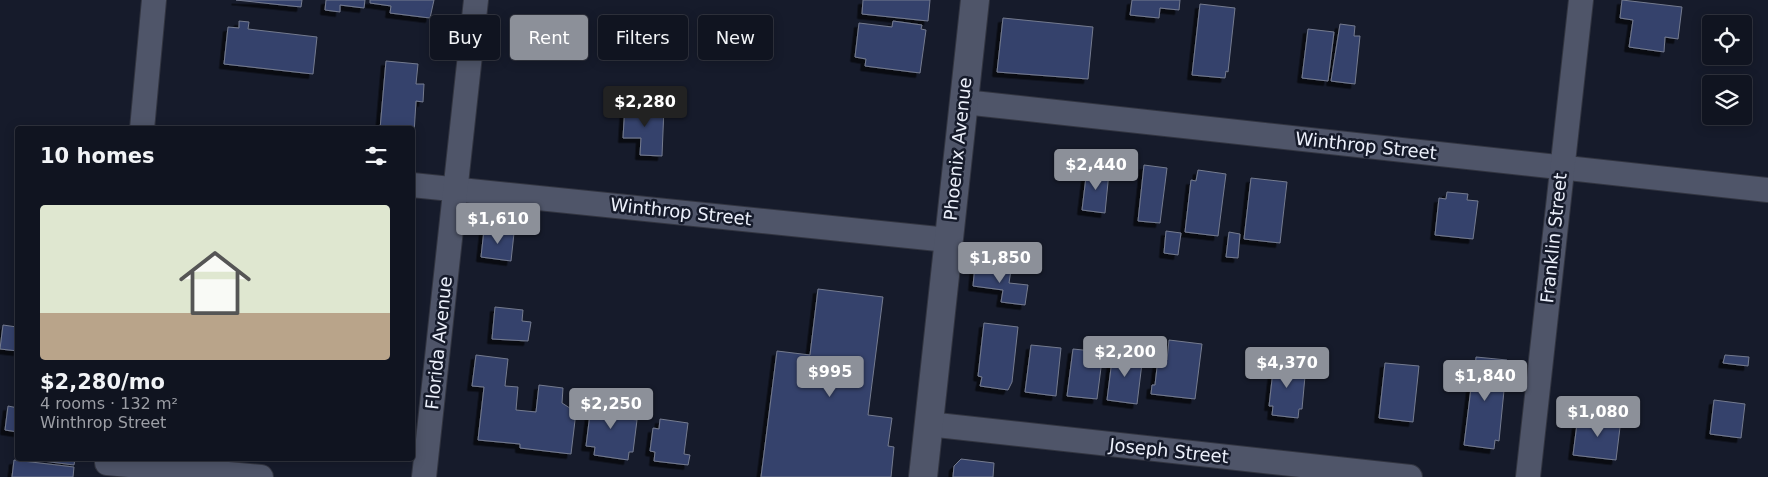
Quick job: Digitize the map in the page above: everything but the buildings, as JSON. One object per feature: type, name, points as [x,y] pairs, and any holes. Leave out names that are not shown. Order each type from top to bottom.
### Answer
[{"type":"street","points":[[142,126],[154,0]]},
{"type":"street","name":"Florida Avenue","points":[[424,477],[476,0]]},
{"type":"street","name":"Phoenix Avenue","points":[[923,477],[975,0]]},
{"type":"street","name":"Franklin Street","points":[[1528,477],[1581,0]]},
{"type":"street","name":"Winthrop Street","points":[[964,102],[1768,190]]},
{"type":"street","name":"Winthrop Street","points":[[415,185],[948,240]]},
{"type":"street","name":"Joseph Street","points":[[928,424],[1410,477]]},
{"type":"street","points":[[107,466],[261,477]]}]
